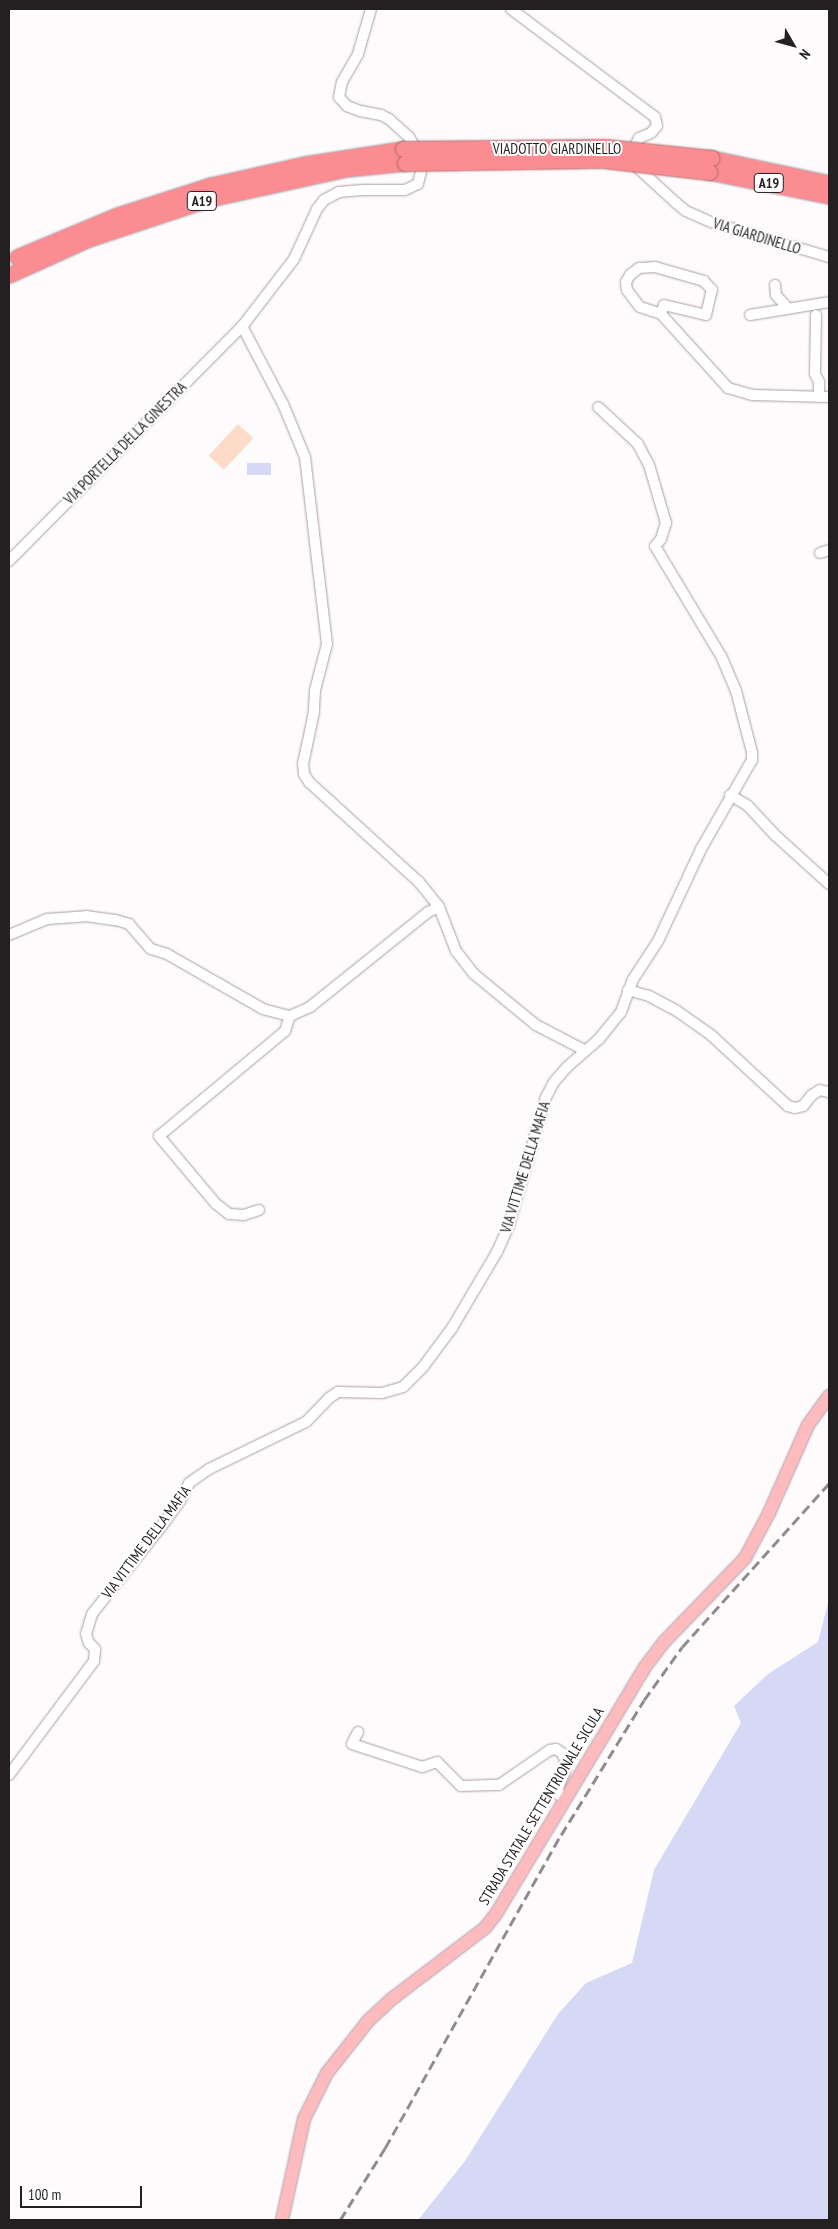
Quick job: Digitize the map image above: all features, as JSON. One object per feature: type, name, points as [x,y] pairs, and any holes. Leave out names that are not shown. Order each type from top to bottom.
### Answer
[{"type":"highway","name":"VIADOTTO GIARDINELLO","points":[[404,156],[605,147],[710,165]]},
{"type":"highway","name":"A19","points":[[17,257],[115,216],[211,185],[305,164],[404,156]]},
{"type":"highway","name":"A19","points":[[9,275],[86,240],[209,199],[404,156]]},
{"type":"highway","name":"A19","points":[[710,165],[829,184]]},
{"type":"highway","name":"A19","points":[[710,165],[829,196]]},
{"type":"main road","name":"STRADA STATALE SETTENTRIONALE SICULA","points":[[282,2220],[304,2119],[326,2074],[354,2037],[393,1998],[484,1928],[496,1914],[645,1667],[663,1643],[745,1558],[769,1513],[808,1425],[829,1396]]},
{"type":"street","name":"VIA PORTELLA DELLA GINESTRA","points":[[9,561],[242,326],[271,292],[294,260],[317,209],[324,200],[339,192],[405,190],[418,184],[420,178],[418,152],[409,137],[389,119],[347,106],[339,97],[342,82],[358,54],[371,9]]},
{"type":"street","name":"VIA GIARDINELLO","points":[[511,9],[654,117],[657,126],[651,133],[639,138],[632,151],[632,158],[637,167],[686,211],[711,222],[829,257]]},
{"type":"street","points":[[661,314],[664,305],[706,315],[712,290],[704,281],[654,267],[639,268],[630,274],[626,282],[627,290],[640,307],[661,314],[728,388],[753,395],[824,397],[815,374],[816,315]]},
{"type":"street","points":[[775,285],[776,295],[785,305],[785,309]]},
{"type":"street","points":[[750,314],[829,302]]},
{"type":"street","points":[[242,326],[283,404],[305,457],[327,644],[315,690],[314,712],[303,764],[304,774],[309,782],[419,882],[439,907],[456,952],[474,974],[536,1025],[584,1050]]},
{"type":"street","name":"VIA VITTIME DELLA MAFIA","points":[[9,1775],[94,1661],[95,1649],[89,1643],[86,1634],[92,1614],[161,1527],[180,1501],[189,1483],[209,1468],[306,1422],[329,1398],[338,1392],[382,1393],[403,1387],[423,1367],[452,1328],[497,1252],[516,1204],[546,1097],[554,1082],[584,1050],[599,1039],[621,1012],[632,981],[658,941],[701,849],[730,795],[752,760],[752,752],[736,691],[721,656],[707,629],[655,546],[661,539],[666,523],[648,465],[638,444],[598,407]]},
{"type":"street","points":[[730,795],[748,806],[775,835],[829,884]]},
{"type":"street","points":[[9,935],[47,919],[86,916],[129,924],[151,949],[167,954],[263,1009],[290,1016],[310,1007],[428,912],[439,907]]},
{"type":"street","points":[[628,990],[649,996],[677,1011],[711,1035],[788,1106],[795,1108],[803,1106],[812,1095],[820,1090],[829,1092]]},
{"type":"street","points":[[259,1210],[244,1215],[229,1214],[216,1204],[158,1136],[285,1031],[290,1016]]},
{"type":"street","points":[[358,1732],[352,1744],[422,1767],[437,1762],[461,1786],[499,1785],[550,1750],[556,1749],[562,1753],[565,1760],[565,1771],[558,1788],[559,1795],[566,1798]]},
{"type":"shaded area","points":[[238,424],[253,438],[224,470],[209,455]]},
{"type":"water","points":[[247,463],[271,463],[271,475],[247,475]]},
{"type":"water","points":[[829,1599],[829,2220],[418,2220],[465,2161],[558,2014],[586,1983],[632,1963],[654,1870],[741,1723],[734,1706],[768,1674],[818,1642]]},
{"type":"railway","points":[[340,2220],[385,2148],[561,1835],[644,1700],[682,1647],[829,1483]]}]
